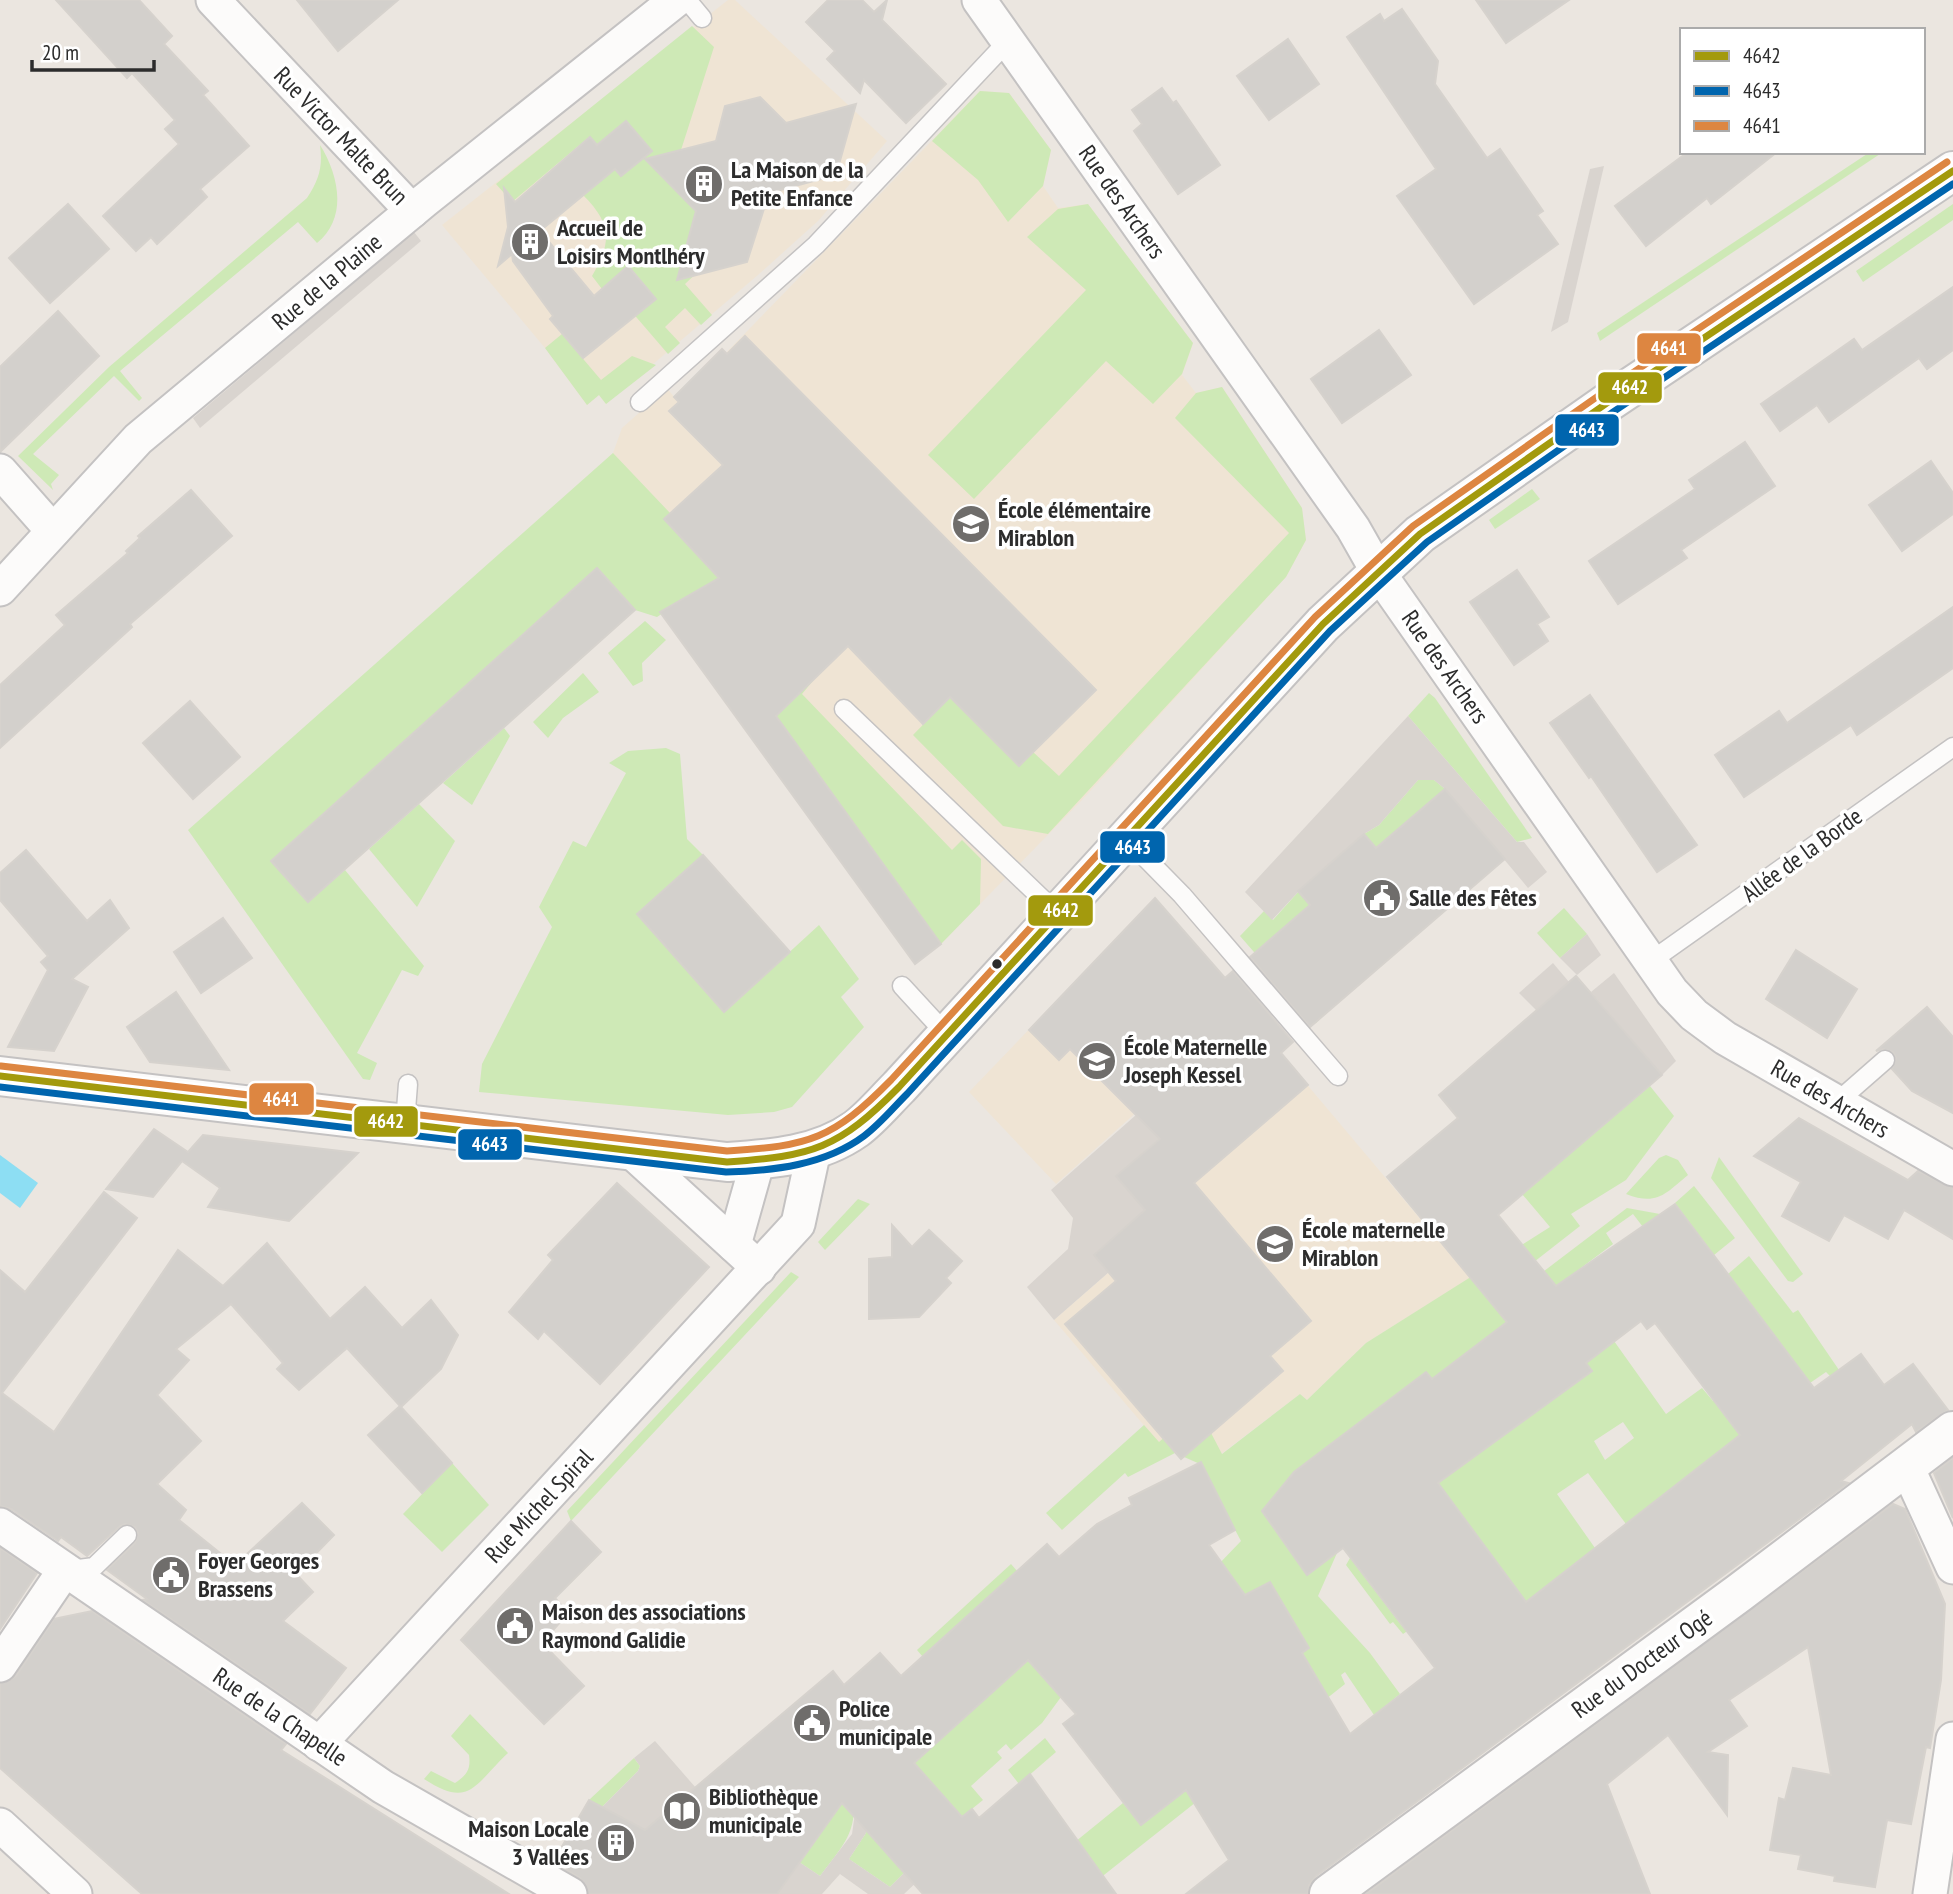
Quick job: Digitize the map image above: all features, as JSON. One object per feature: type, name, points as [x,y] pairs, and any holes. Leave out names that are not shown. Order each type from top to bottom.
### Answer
[{"type":"main road","points":[[0,1076],[727,1162],[758,1160],[814,1150],[857,1128],[1128,840],[1323,624],[1444,515],[1953,171]]},
{"type":"main road","name":"Rue du Docteur Ogé","points":[[1329,1894],[1953,1431]]},
{"type":"street","name":"Rue Victor Malte Brun","points":[[213,0],[412,211]]},
{"type":"street","name":"Rue des Archers","points":[[979,0],[1353,528],[1378,572],[1672,992],[1694,1016],[1739,1046],[1953,1169]]},
{"type":"street","name":"Rue de la Plaine","points":[[0,589],[138,439],[412,211],[689,9]]},
{"type":"street","points":[[0,471],[53,531]]},
{"type":"street","name":"Rue Michel Spiral","points":[[319,1744],[798,1224],[814,1150]]},
{"type":"street","points":[[632,1152],[759,1268]]},
{"type":"street","points":[[734,1245],[758,1160]]},
{"type":"street","points":[[1907,1467],[1953,1567]]},
{"type":"street","name":"Rue de la Chapelle","points":[[0,1525],[383,1787],[570,1894]]},
{"type":"street","points":[[0,1665],[64,1571]]},
{"type":"street","points":[[1930,1894],[1953,1739]]},
{"type":"street","points":[[0,1825],[75,1894]]},
{"type":"lane","points":[[687,0],[689,9]]},
{"type":"lane","points":[[640,401],[816,245],[1008,41]]},
{"type":"lane","points":[[844,709],[1058,914]]},
{"type":"lane","name":"Allée de la Borde","points":[[1651,961],[1953,747]]},
{"type":"lane","points":[[1128,840],[1182,895],[1338,1076]]},
{"type":"lane","points":[[902,986],[947,1035]]},
{"type":"lane","points":[[1836,1102],[1885,1060]]},
{"type":"lane","points":[[405,1123],[408,1084]]},
{"type":"lane","points":[[64,1571],[94,1567],[127,1535]]},
{"type":"shaded area","points":[[728,0],[735,0],[887,141],[818,221],[758,275],[606,404],[599,395],[587,405],[545,348],[442,225]]},
{"type":"shaded area","name":"École élémentaire Mirablon","points":[[980,91],[1009,93],[1051,150],[1043,186],[1058,208],[1088,204],[1193,343],[1182,375],[1196,393],[1222,387],[1302,508],[1306,540],[1286,577],[1083,799],[941,944],[597,468],[613,453],[622,428],[667,388],[674,397],[685,386],[690,390]]},
{"type":"shaded area","points":[[1604,166],[1568,322],[1551,332],[1590,169]]},
{"type":"shaded area","points":[[414,232],[421,241],[200,428],[193,418]]},
{"type":"shaded area","points":[[1408,716],[1517,842],[1524,842],[1547,872],[1528,888],[1445,789],[1434,780],[1418,780],[1379,825],[1364,834],[1299,891],[1272,920],[1245,892]]},
{"type":"shaded area","name":"École Maternelle Joseph Kessel","points":[[1155,898],[1252,1009],[1056,1184],[969,1092]]},
{"type":"shaded area","points":[[1587,934],[1601,955],[1577,975],[1560,958]]},
{"type":"shaded area","points":[[1553,963],[1569,982],[1536,1010],[1519,993]]},
{"type":"shaded area","points":[[1614,973],[1676,1061],[1662,1075],[1591,992]]},
{"type":"shaded area","name":"École maternelle Mirablon","points":[[1272,1043],[1470,1278],[1366,1343],[1307,1400],[1300,1394],[1221,1454],[1163,1439],[1159,1443],[1054,1320],[1108,1273],[1094,1255],[1116,1176]]},
{"type":"shaded area","points":[[1262,1051],[1116,1176],[1146,1211],[1094,1255],[1109,1272],[1054,1320],[1027,1287],[1068,1249],[1073,1218],[1051,1190],[1136,1115]]},
{"type":"shaded area","points":[[655,1741],[696,1788],[645,1830],[602,1807],[638,1771],[640,1766],[634,1758]]},
{"type":"shaded area","points":[[868,1799],[866,1833],[849,1859],[890,1887],[904,1873],[923,1876],[904,1894],[868,1894],[840,1874],[822,1894],[777,1894],[799,1862],[820,1876],[852,1834],[856,1806]]},
{"type":"green space","points":[[692,26],[714,47],[681,150],[696,211],[687,245],[705,265],[685,284],[712,315],[701,325],[685,308],[665,327],[680,343],[668,354],[631,311],[652,294],[629,266],[602,289],[592,276],[603,253],[606,234],[599,215],[583,195],[615,169],[621,176],[652,151],[626,121],[597,145],[589,137],[512,202],[496,184]]},
{"type":"green space","points":[[980,91],[1009,93],[1051,150],[1043,186],[1008,222],[978,180],[932,141]]},
{"type":"green space","points":[[320,145],[336,183],[337,209],[327,233],[317,243],[298,222],[120,371],[142,398],[139,401],[114,376],[33,454],[59,475],[51,484],[53,490],[18,456],[109,367],[307,198],[319,173]]},
{"type":"green space","points":[[1867,154],[1880,154],[1600,341],[1597,333]]},
{"type":"green space","points":[[1088,204],[1193,343],[1182,374],[1153,404],[1106,361],[974,499],[928,455],[1086,290],[1027,237],[1058,209]]},
{"type":"green space","points":[[1953,204],[1953,220],[1863,282],[1856,271]]},
{"type":"green space","points":[[562,334],[601,380],[632,356],[656,365],[606,404],[599,395],[587,405],[545,348]]},
{"type":"green space","points":[[1222,387],[1302,508],[1306,540],[1286,577],[1048,834],[1003,826],[913,735],[950,697],[1033,752],[1059,776],[1289,533],[1175,418],[1196,393]]},
{"type":"green space","points":[[613,453],[670,513],[664,519],[816,677],[802,694],[952,850],[962,840],[981,859],[980,904],[941,944],[689,596],[657,617],[635,610],[597,568],[271,861],[308,902],[345,870],[424,966],[418,976],[402,970],[357,1053],[377,1063],[370,1080],[363,1079],[188,830]]},
{"type":"green space","points":[[1532,489],[1540,499],[1495,529],[1489,520]]},
{"type":"green space","points":[[645,621],[666,640],[642,663],[643,681],[633,686],[608,653]]},
{"type":"green space","points":[[583,673],[599,692],[563,718],[548,738],[533,722]]},
{"type":"green space","points":[[1429,693],[1532,838],[1517,842],[1408,716]]},
{"type":"green space","points":[[504,728],[510,736],[472,805],[443,783]]},
{"type":"green space","points":[[666,748],[680,754],[687,839],[703,855],[725,1011],[819,925],[859,979],[841,997],[864,1027],[792,1107],[774,1112],[728,1115],[479,1092],[482,1064],[552,927],[539,907],[573,841],[586,847],[626,773],[609,763],[628,751]]},
{"type":"green space","points":[[1418,780],[1434,780],[1445,789],[1376,848],[1364,834],[1379,825]]},
{"type":"green space","points":[[419,804],[455,841],[417,907],[369,849]]},
{"type":"green space","points":[[1299,891],[1310,905],[1262,946],[1322,1016],[1316,1023],[1240,936],[1264,911],[1273,920]]},
{"type":"green space","points":[[1564,908],[1587,934],[1560,958],[1537,933]]},
{"type":"green space","points":[[1650,1086],[1674,1116],[1626,1180],[1571,1214],[1580,1226],[1489,1297],[1507,1323],[1432,1380],[1426,1372],[1294,1472],[1263,1510],[1307,1575],[1337,1553],[1318,1596],[1370,1653],[1400,1694],[1374,1715],[1345,1672],[1341,1675],[1345,1684],[1080,1894],[1070,1846],[1123,1803],[1141,1825],[1190,1786],[1284,1667],[1309,1648],[1270,1582],[1246,1596],[1235,1581],[1217,1566],[1241,1541],[1200,1464],[1175,1453],[1128,1477],[1125,1473],[1062,1530],[1046,1513],[1144,1425],[1159,1442],[1198,1408],[1222,1454],[1300,1394],[1307,1400],[1366,1343],[1550,1227],[1522,1194]]},
{"type":"green space","points":[[1666,1155],[1678,1160],[1688,1175],[1660,1196],[1646,1199],[1626,1194],[1659,1158]]},
{"type":"green space","points":[[1719,1157],[1803,1274],[1793,1282],[1788,1281],[1711,1178]]},
{"type":"green space","points":[[1694,1186],[1735,1238],[1714,1255],[1675,1203]]},
{"type":"green space","points":[[858,1199],[870,1204],[825,1250],[818,1242]]},
{"type":"green space","points":[[1627,1208],[1660,1214],[1643,1227],[1633,1214],[1606,1233],[1613,1244],[1542,1297],[1531,1281]]},
{"type":"green space","points":[[1749,1256],[1793,1313],[1798,1310],[1839,1370],[1831,1377],[1826,1372],[1810,1383],[1728,1274]]},
{"type":"green space","points":[[791,1272],[799,1277],[571,1521],[567,1511]]},
{"type":"green space","points":[[1614,1341],[1666,1414],[1702,1388],[1713,1401],[1722,1395],[1754,1437],[1705,1463],[1626,1524],[1588,1473],[1557,1494],[1595,1548],[1526,1602],[1438,1483],[1592,1371],[1586,1363]],"holes":[[[1623,1422],[1634,1438],[1605,1460],[1594,1441]]]},
{"type":"green space","points":[[452,1463],[489,1505],[442,1552],[403,1514]]},
{"type":"green space","points":[[1350,1558],[1402,1626],[1409,1622],[1413,1627],[1403,1634],[1393,1622],[1390,1624],[1346,1565]]},
{"type":"green space","points":[[1011,1564],[1017,1571],[923,1657],[917,1650]]},
{"type":"green space","points":[[1028,1660],[1061,1697],[1042,1723],[1011,1750],[1006,1744],[997,1752],[1002,1758],[971,1786],[983,1800],[962,1817],[914,1763]]},
{"type":"green space","points":[[470,1714],[508,1753],[470,1789],[452,1792],[439,1788],[424,1779],[431,1771],[455,1783],[469,1768],[469,1755],[451,1736]]},
{"type":"green space","points":[[1045,1738],[1056,1752],[1019,1784],[1008,1770]]},
{"type":"green space","points":[[634,1758],[640,1766],[638,1771],[602,1807],[589,1800]]},
{"type":"green space","points":[[853,1783],[854,1813],[849,1834],[820,1876],[799,1862]]},
{"type":"green space","points":[[868,1799],[904,1873],[890,1887],[849,1859],[866,1833]]},
{"type":"water","points":[[0,1155],[38,1183],[20,1208],[0,1193]]},
{"type":"building","points":[[56,0],[139,0],[172,36],[164,44],[208,91],[203,95],[249,146],[200,189],[207,197],[157,244],[151,237],[136,251],[103,216],[179,144],[165,129],[175,120],[132,73],[127,78]]},
{"type":"building","points":[[297,0],[398,0],[338,51]]},
{"type":"building","points":[[828,0],[862,0],[874,12],[887,0],[882,20],[946,84],[906,123],[864,80],[860,93],[827,59],[835,51],[806,22]]},
{"type":"building","points":[[1476,0],[1569,0],[1506,43]]},
{"type":"building","points":[[1402,9],[1438,61],[1435,84],[1487,158],[1500,149],[1543,211],[1537,215],[1558,244],[1474,304],[1397,196],[1436,169],[1347,37],[1380,14],[1384,21]]},
{"type":"building","points":[[1288,39],[1319,84],[1269,120],[1237,76]]},
{"type":"building","points":[[1162,88],[1173,103],[1176,101],[1220,165],[1178,194],[1134,131],[1142,124],[1132,110]]},
{"type":"building","name":"La Maison de la Petite Enfance","points":[[760,97],[786,123],[856,104],[836,175],[769,193],[747,262],[677,280],[696,211],[645,159],[716,141],[725,106]]},
{"type":"building","name":"Accueil de Loisirs Montlhéry","points":[[626,121],[652,151],[621,176],[615,169],[540,231],[594,296],[628,266],[656,299],[583,358],[550,319],[553,316],[513,261],[512,254],[498,266],[508,227],[504,188],[515,202],[590,137],[597,145]]},
{"type":"building","points":[[1685,154],[1774,154],[1711,204],[1707,198],[1646,246],[1615,206]]},
{"type":"building","points":[[68,204],[109,249],[50,303],[9,258]]},
{"type":"building","points":[[1953,287],[1953,350],[1927,369],[1919,358],[1829,422],[1817,405],[1780,431],[1761,404],[1854,339],[1862,350]]},
{"type":"building","points":[[58,311],[99,356],[0,452],[0,367]]},
{"type":"building","points":[[1379,330],[1411,375],[1342,423],[1311,379]]},
{"type":"building","points":[[745,336],[1096,690],[1019,766],[950,697],[923,724],[848,646],[776,716],[941,944],[915,964],[660,612],[719,578],[664,519],[723,465],[669,411],[679,402],[674,397],[722,349],[727,354]]},
{"type":"building","points":[[1745,442],[1775,486],[1681,550],[1687,558],[1618,604],[1589,561],[1695,489],[1689,480]]},
{"type":"building","points":[[1931,461],[1953,493],[1953,514],[1902,551],[1869,505]]},
{"type":"building","points":[[191,490],[232,536],[130,624],[132,627],[0,748],[0,685],[65,625],[56,615],[128,553],[126,551],[140,538],[138,536]]},
{"type":"building","points":[[597,568],[635,610],[308,902],[271,861]]},
{"type":"building","points":[[1517,570],[1549,617],[1537,624],[1548,641],[1514,665],[1470,602]]},
{"type":"building","points":[[1953,607],[1953,668],[1857,735],[1851,725],[1744,797],[1715,755],[1779,711],[1787,723]]},
{"type":"building","points":[[1590,695],[1697,845],[1657,872],[1591,776],[1589,778],[1550,723]]},
{"type":"building","points":[[190,701],[240,757],[193,799],[143,743]]},
{"type":"building","name":"Salle des Fêtes","points":[[1445,789],[1505,859],[1310,1027],[1250,957],[1310,905],[1298,891],[1364,834],[1376,848]]},
{"type":"building","points":[[26,850],[87,921],[110,900],[129,928],[72,979],[88,987],[54,1051],[8,1047],[48,970],[41,962],[48,956],[0,900],[0,873]]},
{"type":"building","points":[[703,855],[790,952],[724,1012],[637,914]]},
{"type":"building","points":[[1155,898],[1225,978],[1233,971],[1293,1042],[1281,1053],[1308,1085],[1194,1183],[1311,1321],[1270,1356],[1283,1371],[1181,1459],[1065,1324],[1116,1281],[1094,1255],[1145,1210],[1116,1176],[1160,1139],[1070,1049],[1059,1060],[1029,1030]]},
{"type":"building","points":[[223,918],[252,958],[201,993],[174,952]]},
{"type":"building","points":[[1796,950],[1857,989],[1827,1038],[1766,999]]},
{"type":"building","points":[[1576,976],[1662,1075],[1498,1215],[1556,1286],[1675,1204],[1814,1388],[1861,1354],[1884,1385],[1913,1364],[1948,1410],[1916,1432],[1912,1424],[1841,1481],[1848,1483],[1316,1876],[1309,1885],[1308,1894],[1186,1894],[1229,1860],[1186,1790],[1141,1825],[1063,1724],[1076,1714],[1028,1660],[914,1763],[962,1817],[972,1809],[979,1818],[1030,1774],[1116,1894],[923,1894],[842,1803],[777,1894],[589,1894],[580,1878],[553,1862],[589,1800],[645,1830],[833,1671],[844,1685],[880,1653],[901,1676],[1047,1544],[1059,1557],[1097,1524],[1132,1505],[1129,1498],[1201,1462],[1235,1530],[1209,1545],[1245,1595],[1270,1582],[1309,1648],[1302,1653],[1350,1734],[1435,1668],[1343,1548],[1307,1575],[1262,1511],[1294,1472],[1426,1372],[1432,1379],[1507,1322],[1387,1177],[1458,1118],[1439,1095]],"holes":[[[1641,1321],[1647,1329],[1655,1323],[1740,1435],[1526,1602],[1438,1483],[1592,1371],[1586,1363]]]},
{"type":"building","points":[[176,992],[229,1070],[150,1062],[127,1027]]},
{"type":"building","points":[[1927,1007],[1953,1037],[1953,1113],[1912,1091],[1892,1069],[1896,1058],[1893,1052],[1883,1049],[1876,1051]]},
{"type":"building","points":[[1799,1118],[1908,1180],[1918,1171],[1953,1188],[1953,1239],[1904,1210],[1888,1239],[1844,1215],[1829,1241],[1782,1216],[1801,1182],[1754,1156]]},
{"type":"building","points":[[154,1129],[188,1152],[203,1135],[358,1153],[289,1221],[208,1207],[220,1188],[182,1161],[153,1197],[106,1189]]},
{"type":"building","points":[[617,1183],[709,1267],[600,1384],[544,1331],[538,1339],[509,1312],[553,1260],[548,1255]]},
{"type":"building","points":[[104,1192],[137,1218],[2,1393],[54,1432],[178,1250],[223,1286],[267,1243],[330,1319],[365,1287],[402,1328],[431,1300],[458,1335],[441,1369],[401,1407],[347,1348],[299,1390],[277,1369],[283,1363],[231,1304],[176,1349],[189,1360],[157,1395],[201,1441],[157,1484],[186,1510],[179,1520],[235,1565],[302,1503],[334,1535],[296,1574],[313,1592],[283,1621],[346,1668],[310,1714],[143,1600],[147,1599],[107,1570],[135,1543],[138,1533],[135,1527],[125,1524],[120,1526],[87,1556],[61,1537],[58,1541],[11,1509],[0,1506],[0,1270],[25,1292]]},
{"type":"building","points":[[892,1225],[912,1247],[929,1230],[962,1261],[946,1278],[951,1283],[919,1317],[869,1319],[869,1259],[892,1257]]},
{"type":"building","points":[[400,1406],[452,1463],[422,1493],[368,1435]]},
{"type":"building","points":[[1953,1458],[1953,1518],[1934,1473]]},
{"type":"building","points":[[1893,1504],[1905,1509],[1945,1604],[1941,1680],[1930,1748],[1926,1747],[1911,1824],[1887,1820],[1875,1887],[1834,1881],[1835,1876],[1798,1869],[1801,1855],[1770,1850],[1779,1798],[1785,1800],[1793,1768],[1831,1775],[1808,1647],[1729,1700],[1747,1726],[1708,1752],[1728,1755],[1727,1815],[1668,1735],[1607,1784],[1650,1894],[1366,1894]]},
{"type":"building","name":"Maison des associations Raymond Galidie","points":[[571,1521],[601,1552],[555,1598],[568,1613],[542,1643],[584,1686],[544,1724],[461,1640]]},
{"type":"building","points":[[0,1548],[37,1573],[0,1629]]},
{"type":"building","points":[[92,1611],[286,1744],[281,1750],[509,1894],[142,1894],[0,1768],[0,1684],[16,1676],[54,1619]]},
{"type":"transit line","name":"4641","points":[[1,1066],[727,1151],[779,1146],[818,1136],[853,1115],[891,1080],[1315,617],[1413,526],[1601,394],[1947,162]]},
{"type":"transit line","name":"4642","points":[[0,1076],[727,1162],[782,1156],[822,1146],[858,1124],[899,1087],[1323,624],[1420,534],[1607,403],[1953,171]]},
{"type":"transit line","name":"4643","points":[[0,1087],[726,1172],[780,1168],[833,1154],[864,1136],[886,1116],[1330,631],[1427,542],[1613,412],[1953,184]]},
{"type":"place","name":"La Maison de la Petite Enfance","points":[[704,184]]},
{"type":"place","name":"Accueil de Loisirs Montlhéry","points":[[530,242]]},
{"type":"place","name":"École élémentaire Mirablon","points":[[971,524]]},
{"type":"place","name":"Salle des Fêtes","points":[[1382,898]]},
{"type":"place","name":"École Maternelle Joseph Kessel","points":[[1097,1061]]},
{"type":"place","name":"École maternelle Mirablon","points":[[1275,1244]]},
{"type":"place","name":"Foyer Georges Brassens","points":[[171,1575]]},
{"type":"place","name":"Maison des associations Raymond Galidie","points":[[515,1626]]},
{"type":"place","name":"Police municipale","points":[[812,1723]]},
{"type":"place","name":"Bibliothèque municipale","points":[[682,1811]]},
{"type":"place","name":"Maison Locale 3 Vallées","points":[[616,1843]]}]
